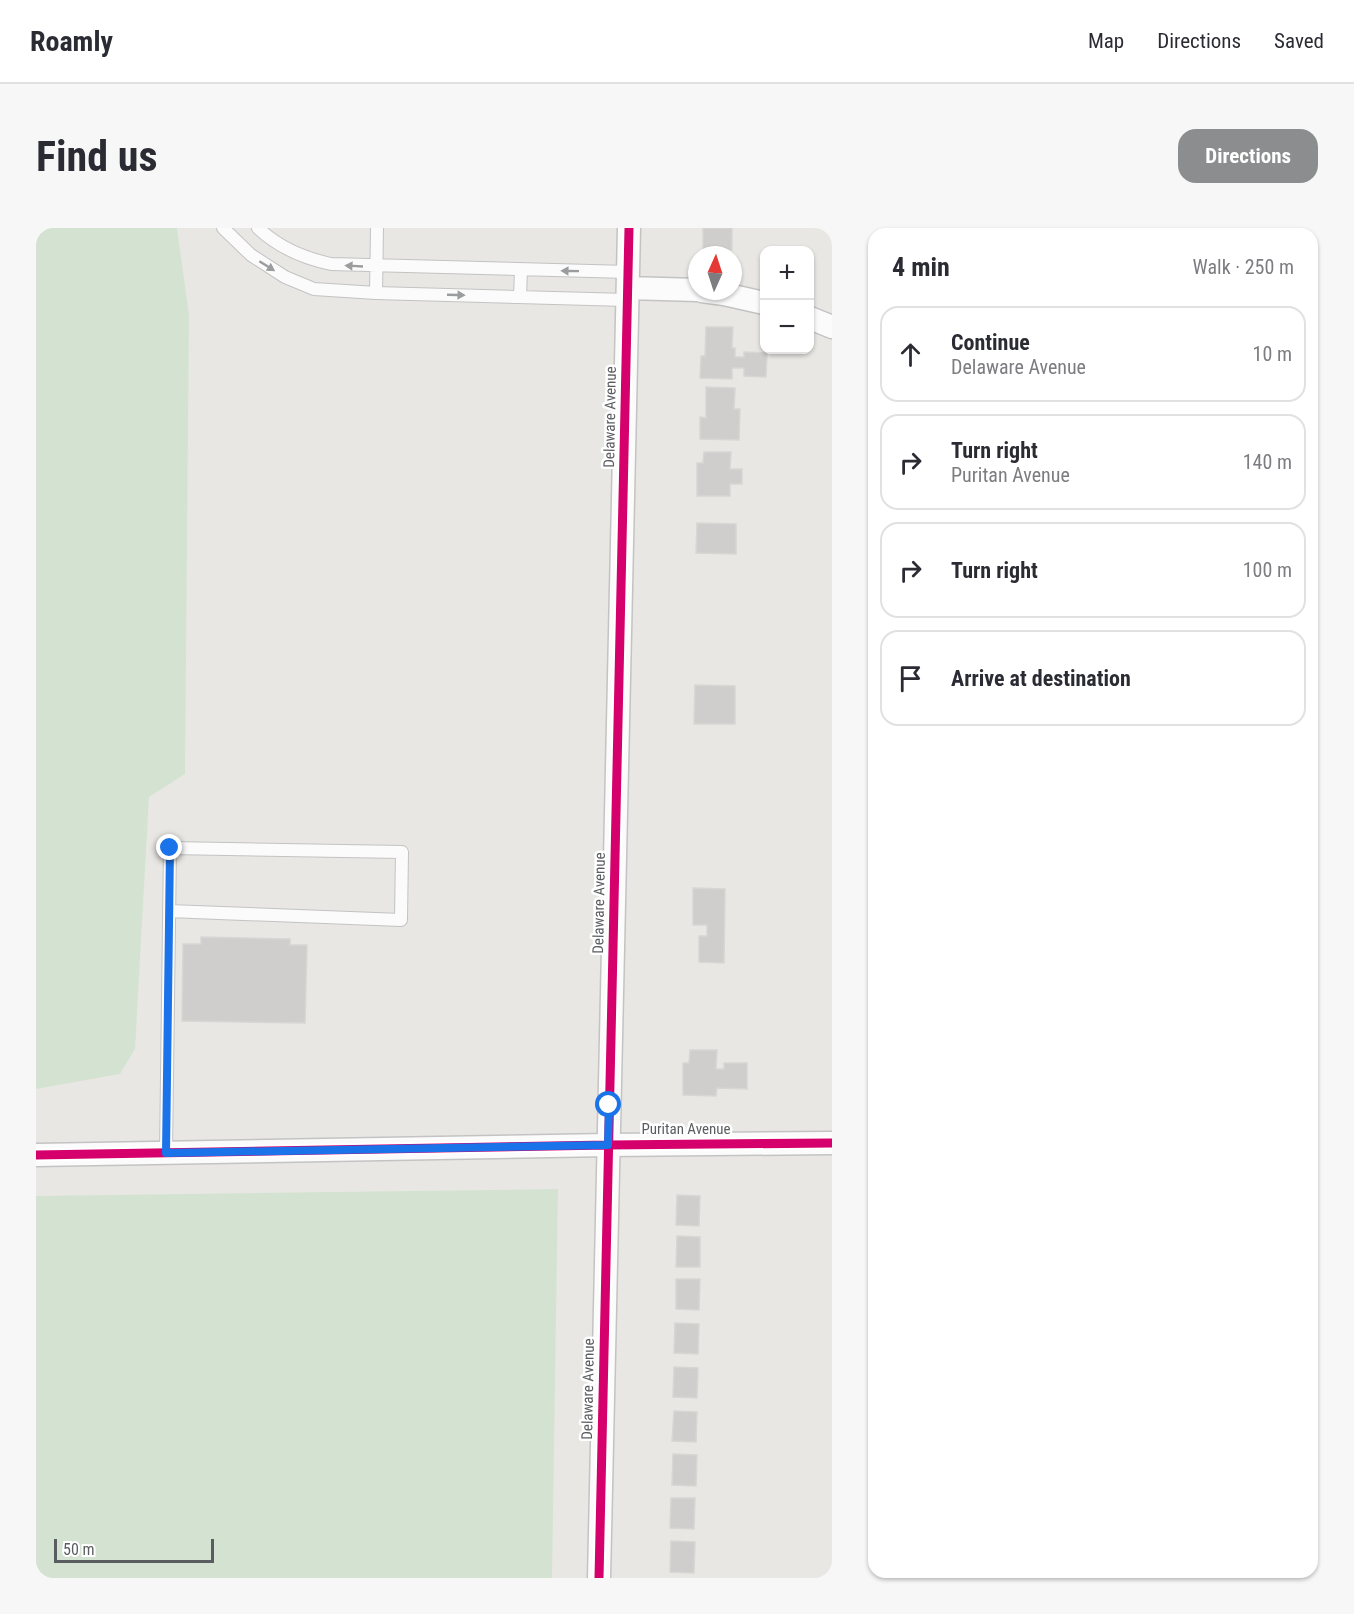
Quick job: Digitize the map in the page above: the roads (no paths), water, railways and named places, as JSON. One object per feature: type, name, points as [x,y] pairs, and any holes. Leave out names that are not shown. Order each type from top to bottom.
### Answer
[{"type":"street","name":"Delaware Avenue","points":[[599,1578],[629,228]]},
{"type":"street","points":[[628,287],[688,290]]},
{"type":"street","points":[[742,298],[760,302]]},
{"type":"street","points":[[814,320],[832,327]]},
{"type":"street","name":"Puritan Avenue","points":[[36,1155],[832,1143]]},
{"type":"lane","points":[[223,228],[251,255],[285,277],[314,289],[520,297],[628,287]]},
{"type":"lane","points":[[258,228],[286,249],[308,259],[331,264],[521,270],[628,287]]},
{"type":"lane","points":[[376,293],[377,228]]},
{"type":"lane","points":[[520,297],[521,270]]},
{"type":"lane","points":[[166,1153],[170,848],[402,852],[401,920],[170,912]]}]
